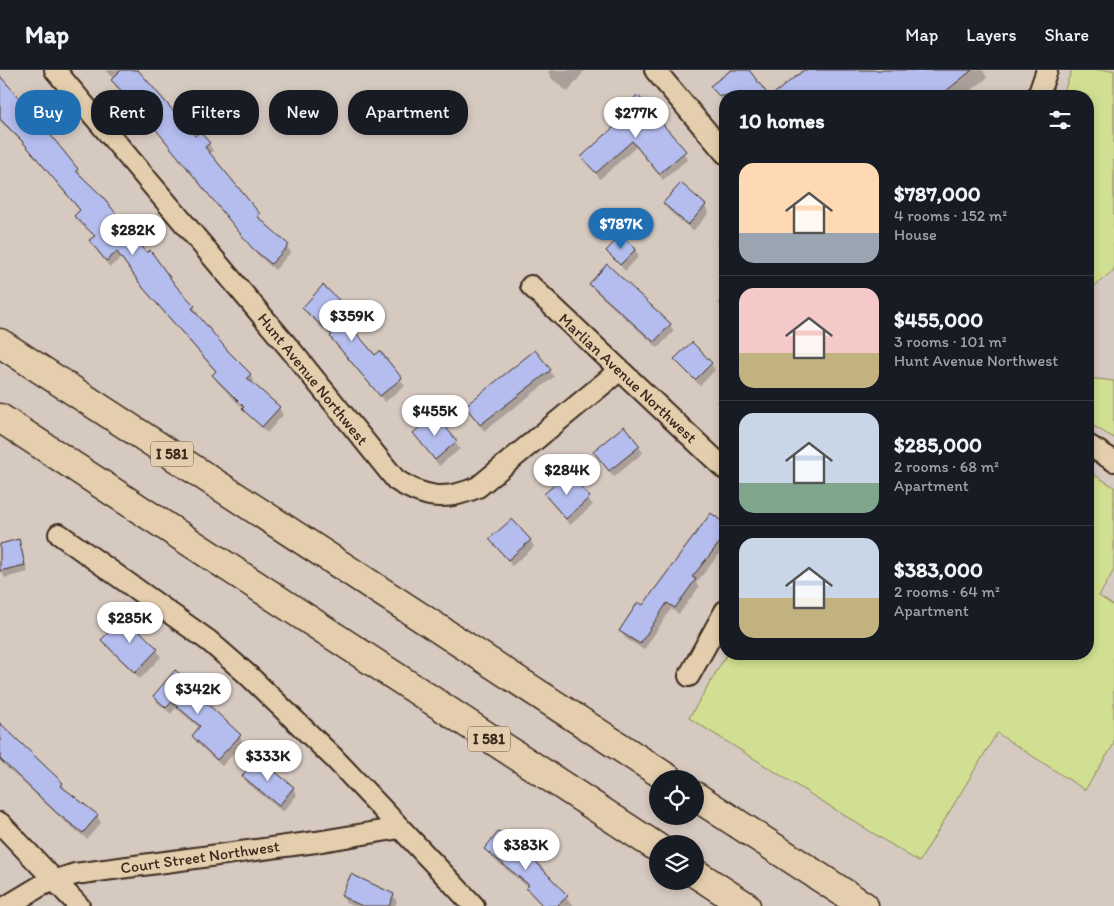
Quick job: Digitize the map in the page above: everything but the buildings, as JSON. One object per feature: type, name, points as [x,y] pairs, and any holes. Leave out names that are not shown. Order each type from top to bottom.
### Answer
[{"type":"highway","name":"I 581","points":[[0,342],[654,770]]},
{"type":"highway","name":"I 581","points":[[0,418],[649,842]]},
{"type":"highway","points":[[704,802],[864,906]]},
{"type":"highway","points":[[704,879],[746,906]]},
{"type":"street","name":"Hunt Avenue Northwest","points":[[55,70],[288,347],[396,480],[414,491],[431,496],[448,497],[462,494],[478,487],[620,370]]},
{"type":"street","points":[[655,70],[719,146]]},
{"type":"street","points":[[1040,90],[1047,70]]},
{"type":"street","name":"Marlian Avenue Northwest","points":[[531,286],[719,463]]},
{"type":"street","points":[[1094,449],[1114,461]]},
{"type":"street","points":[[59,534],[209,640],[334,758],[474,906]]},
{"type":"street","points":[[689,676],[719,622]]},
{"type":"street","points":[[0,823],[79,906]]},
{"type":"street","name":"Court Street Northwest","points":[[7,906],[55,880],[75,874],[316,842],[400,828]]},
{"type":"green space","points":[[1072,70],[1114,70],[1114,270],[1094,286],[1094,90],[1064,90]]},
{"type":"green space","points":[[1094,379],[1114,381],[1114,438],[1094,426]]},
{"type":"green space","points":[[1094,475],[1114,487],[1114,570],[1099,596],[1114,606],[1114,744],[1085,790],[997,733],[919,862],[689,718],[723,660],[1094,660]]}]
